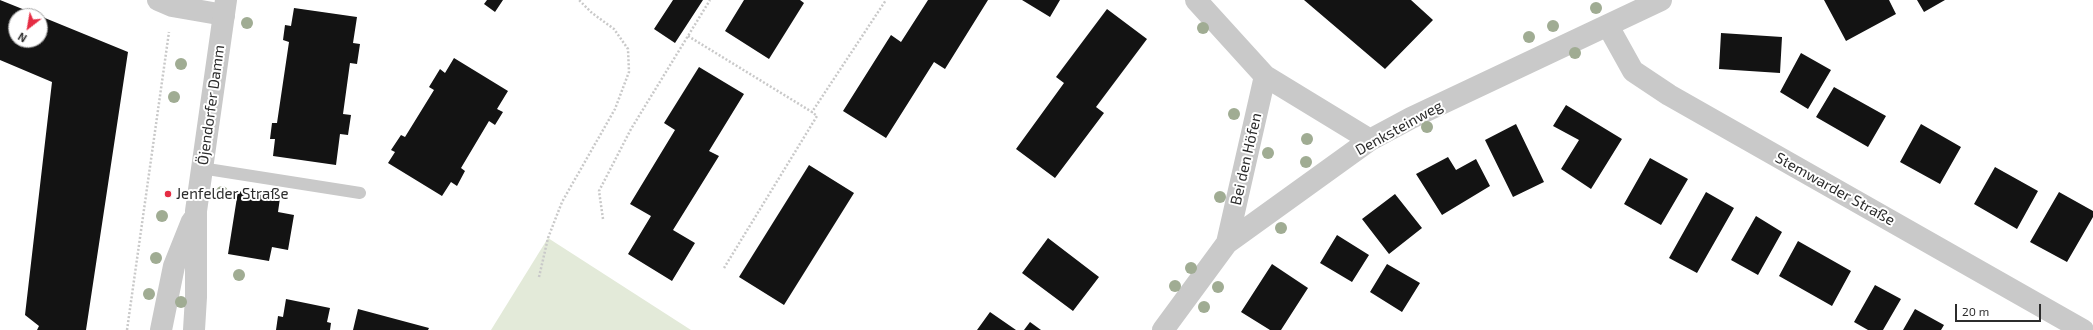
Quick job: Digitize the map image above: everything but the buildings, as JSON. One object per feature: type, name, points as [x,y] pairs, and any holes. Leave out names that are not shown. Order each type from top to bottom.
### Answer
[{"type":"street","points":[[1196,0],[1265,76],[1370,140]]},
{"type":"street","name":"Denksteinweg","points":[[1168,328],[1227,243],[1370,140],[1411,118],[1661,0]]},
{"type":"street","points":[[165,3],[225,8]]},
{"type":"street","name":"Öjendorfer Damm","points":[[194,330],[196,297],[196,211],[225,8]]},
{"type":"street","name":"Stemwarder Straße","points":[[1608,26],[1633,71],[1669,96],[2083,330]]},
{"type":"street","name":"Bei den Höfen","points":[[1227,243],[1265,76]]},
{"type":"street","name":"Öjendorfer Damm","points":[[161,330],[174,266],[196,211]]},
{"type":"lane","points":[[201,168],[360,193]]},
{"type":"path","points":[[539,277],[548,238],[562,202],[615,109],[629,72],[628,49],[614,29],[592,13],[579,0]]},
{"type":"path","points":[[603,219],[599,190],[631,129],[710,0]]},
{"type":"path","points":[[812,112],[886,0]]},
{"type":"path","points":[[127,330],[165,3]]},
{"type":"path","points":[[688,36],[817,116],[724,268]]},
{"type":"green space","points":[[548,238],[691,330],[491,330]]},
{"type":"place","name":"Jenfelder Straße","points":[[168,194]]}]
